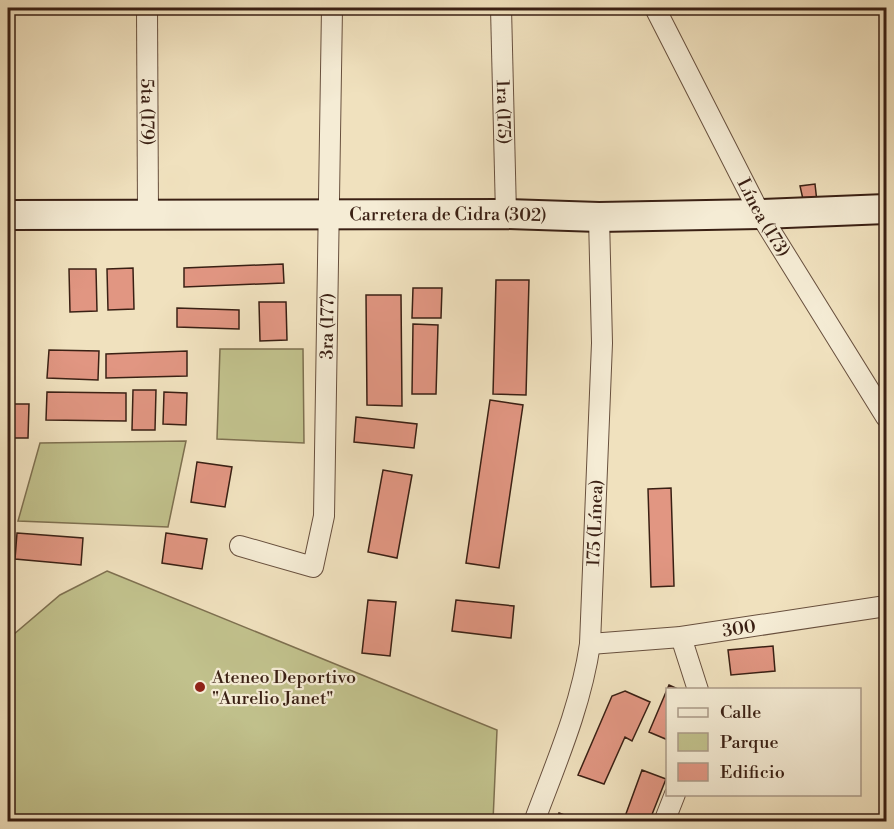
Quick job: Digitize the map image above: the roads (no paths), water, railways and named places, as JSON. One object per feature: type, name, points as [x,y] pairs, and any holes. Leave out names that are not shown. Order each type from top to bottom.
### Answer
[{"type":"main road","name":"Carretera de Cidra (302)","points":[[8,215],[506,214],[599,218],[886,209]]},
{"type":"street","name":"5ta (179)","points":[[147,8],[148,214]]},
{"type":"street","name":"3ra (177)","points":[[240,546],[314,567],[324,516],[332,8]]},
{"type":"street","name":"1ra (175)","points":[[501,8],[506,214]]},
{"type":"street","name":"Línea (173)","points":[[655,8],[760,214],[886,417]]},
{"type":"street","name":"175 (Línea)","points":[[534,822],[574,714],[585,677],[590,644],[602,343],[599,218]]},
{"type":"street","name":"300","points":[[590,644],[681,637],[886,606]]},
{"type":"street","points":[[681,637],[697,688]]},
{"type":"street","points":[[664,822],[675,796]]},
{"type":"place","name":"Ateneo Deportivo \"Aurelio Janet\"","points":[[200,687]]}]
